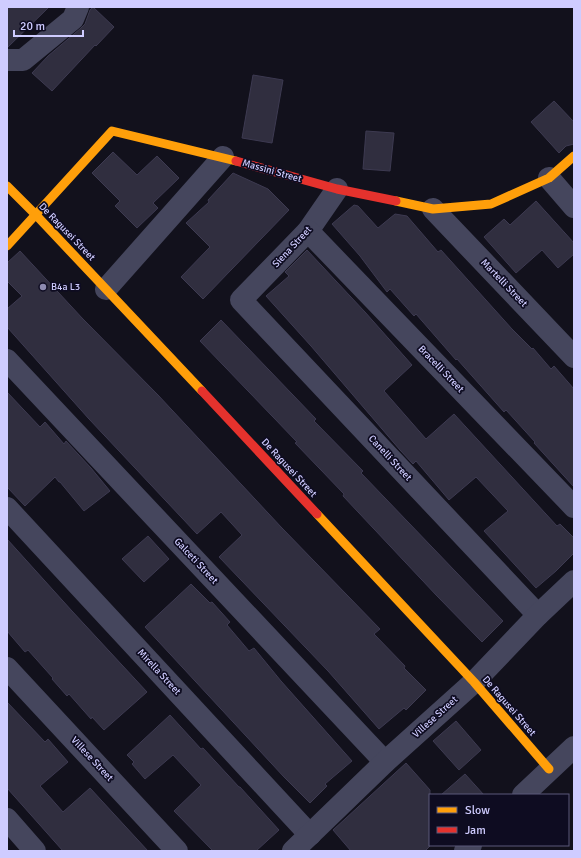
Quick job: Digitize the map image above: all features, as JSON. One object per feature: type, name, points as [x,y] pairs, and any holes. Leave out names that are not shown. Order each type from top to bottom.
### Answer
[{"type":"street","points":[[7,60],[23,60],[73,20],[78,7]]},
{"type":"street","name":"Massini Street","points":[[7,246],[112,131],[223,157],[337,188],[433,209],[491,204],[549,178],[574,156]]},
{"type":"street","points":[[106,289],[223,157]]},
{"type":"street","points":[[549,178],[574,206]]},
{"type":"street","name":"De Ragusei Street","points":[[7,186],[106,289],[474,682],[549,769]]},
{"type":"street","name":"Siena Street","points":[[241,300],[308,231],[337,188]]},
{"type":"street","name":"Martelli Street","points":[[433,209],[574,357]]},
{"type":"street","name":"Bracelli Street","points":[[308,231],[574,507]]},
{"type":"street","name":"Canelli Street","points":[[241,300],[538,615]]},
{"type":"street","name":"Galceti Street","points":[[7,360],[385,762]]},
{"type":"street","name":"Mirella Street","points":[[7,508],[310,835]]},
{"type":"street","name":"Villese Street","points":[[293,851],[385,762],[474,682],[538,615],[574,581]]},
{"type":"street","name":"Villese Street","points":[[7,668],[177,851]]},
{"type":"street","points":[[524,794],[574,747]]},
{"type":"street","points":[[7,819],[35,851]]},
{"type":"building","points":[[7,7],[49,7],[7,48]]},
{"type":"building","points":[[93,7],[114,27],[52,91],[32,73],[48,56],[85,24],[90,10]]},
{"type":"building","points":[[253,75],[283,80],[272,143],[242,138]]},
{"type":"building","points":[[554,101],[574,122],[574,144],[566,146],[559,153],[531,122]]},
{"type":"building","points":[[366,131],[394,133],[390,171],[363,169]]},
{"type":"building","points":[[113,152],[137,175],[157,156],[179,178],[153,203],[158,208],[137,228],[115,206],[120,201],[92,173]]},
{"type":"building","points":[[233,173],[268,189],[289,210],[203,299],[181,277],[210,247],[186,223],[209,202],[208,200]]},
{"type":"building","points":[[536,201],[574,243],[574,254],[558,268],[542,250],[516,273],[484,237],[504,219],[510,225]]},
{"type":"building","points":[[354,205],[358,206],[378,228],[395,214],[407,216],[438,252],[441,250],[512,329],[532,349],[533,348],[551,369],[554,366],[574,389],[574,487],[506,410],[504,412],[416,314],[414,316],[390,289],[387,292],[360,256],[332,224]]},
{"type":"building","points":[[307,250],[412,365],[384,391],[426,439],[454,414],[557,526],[560,524],[574,538],[574,553],[536,588],[484,531],[508,511],[476,477],[449,500],[416,461],[413,464],[400,450],[266,296],[289,276],[285,272]]},
{"type":"building","points":[[20,251],[83,319],[158,395],[282,528],[380,629],[374,634],[426,690],[406,710],[404,708],[379,729],[328,671],[219,557],[242,535],[221,512],[197,534],[89,419],[7,327],[7,309],[22,296],[7,281],[7,263]]},
{"type":"building","points":[[221,320],[316,419],[314,421],[363,471],[361,473],[503,621],[482,642],[343,496],[344,494],[295,443],[297,442],[200,341]]},
{"type":"building","points":[[7,392],[40,427],[45,422],[64,444],[66,441],[110,491],[84,511],[55,477],[25,506],[7,487]]},
{"type":"building","points":[[148,536],[169,559],[144,582],[122,559]]},
{"type":"building","points":[[7,539],[147,692],[104,730],[92,717],[91,719],[69,694],[67,696],[28,650],[25,652],[7,631]]},
{"type":"building","points":[[191,584],[210,603],[212,602],[230,622],[227,625],[249,651],[254,648],[281,681],[352,761],[325,784],[327,786],[310,803],[145,627]]},
{"type":"building","points":[[7,702],[45,742],[48,739],[68,762],[40,786],[63,812],[90,788],[148,851],[63,851],[7,788]]},
{"type":"building","points":[[170,715],[201,749],[203,748],[240,787],[279,830],[256,851],[213,851],[174,811],[201,785],[173,755],[145,779],[132,764],[134,762],[127,755]]},
{"type":"building","points":[[456,721],[481,750],[459,770],[433,741]]},
{"type":"building","points":[[406,763],[430,790],[430,846],[425,851],[351,851],[333,830]]},
{"type":"building","points":[[465,774],[483,794],[442,794]]},
{"type":"traffic: slow","points":[[7,246],[112,131],[236,161]]},
{"type":"traffic: slow","points":[[396,201],[433,209],[491,204],[549,178],[574,156]]},
{"type":"traffic: slow","points":[[7,186],[202,391]]},
{"type":"traffic: slow","points":[[317,514],[474,682],[549,769]]},
{"type":"traffic: jam","points":[[236,161],[337,189],[396,201]]},
{"type":"traffic: jam","points":[[202,391],[317,514]]},
{"type":"place","name":"B4a L3","points":[[43,287]]}]
